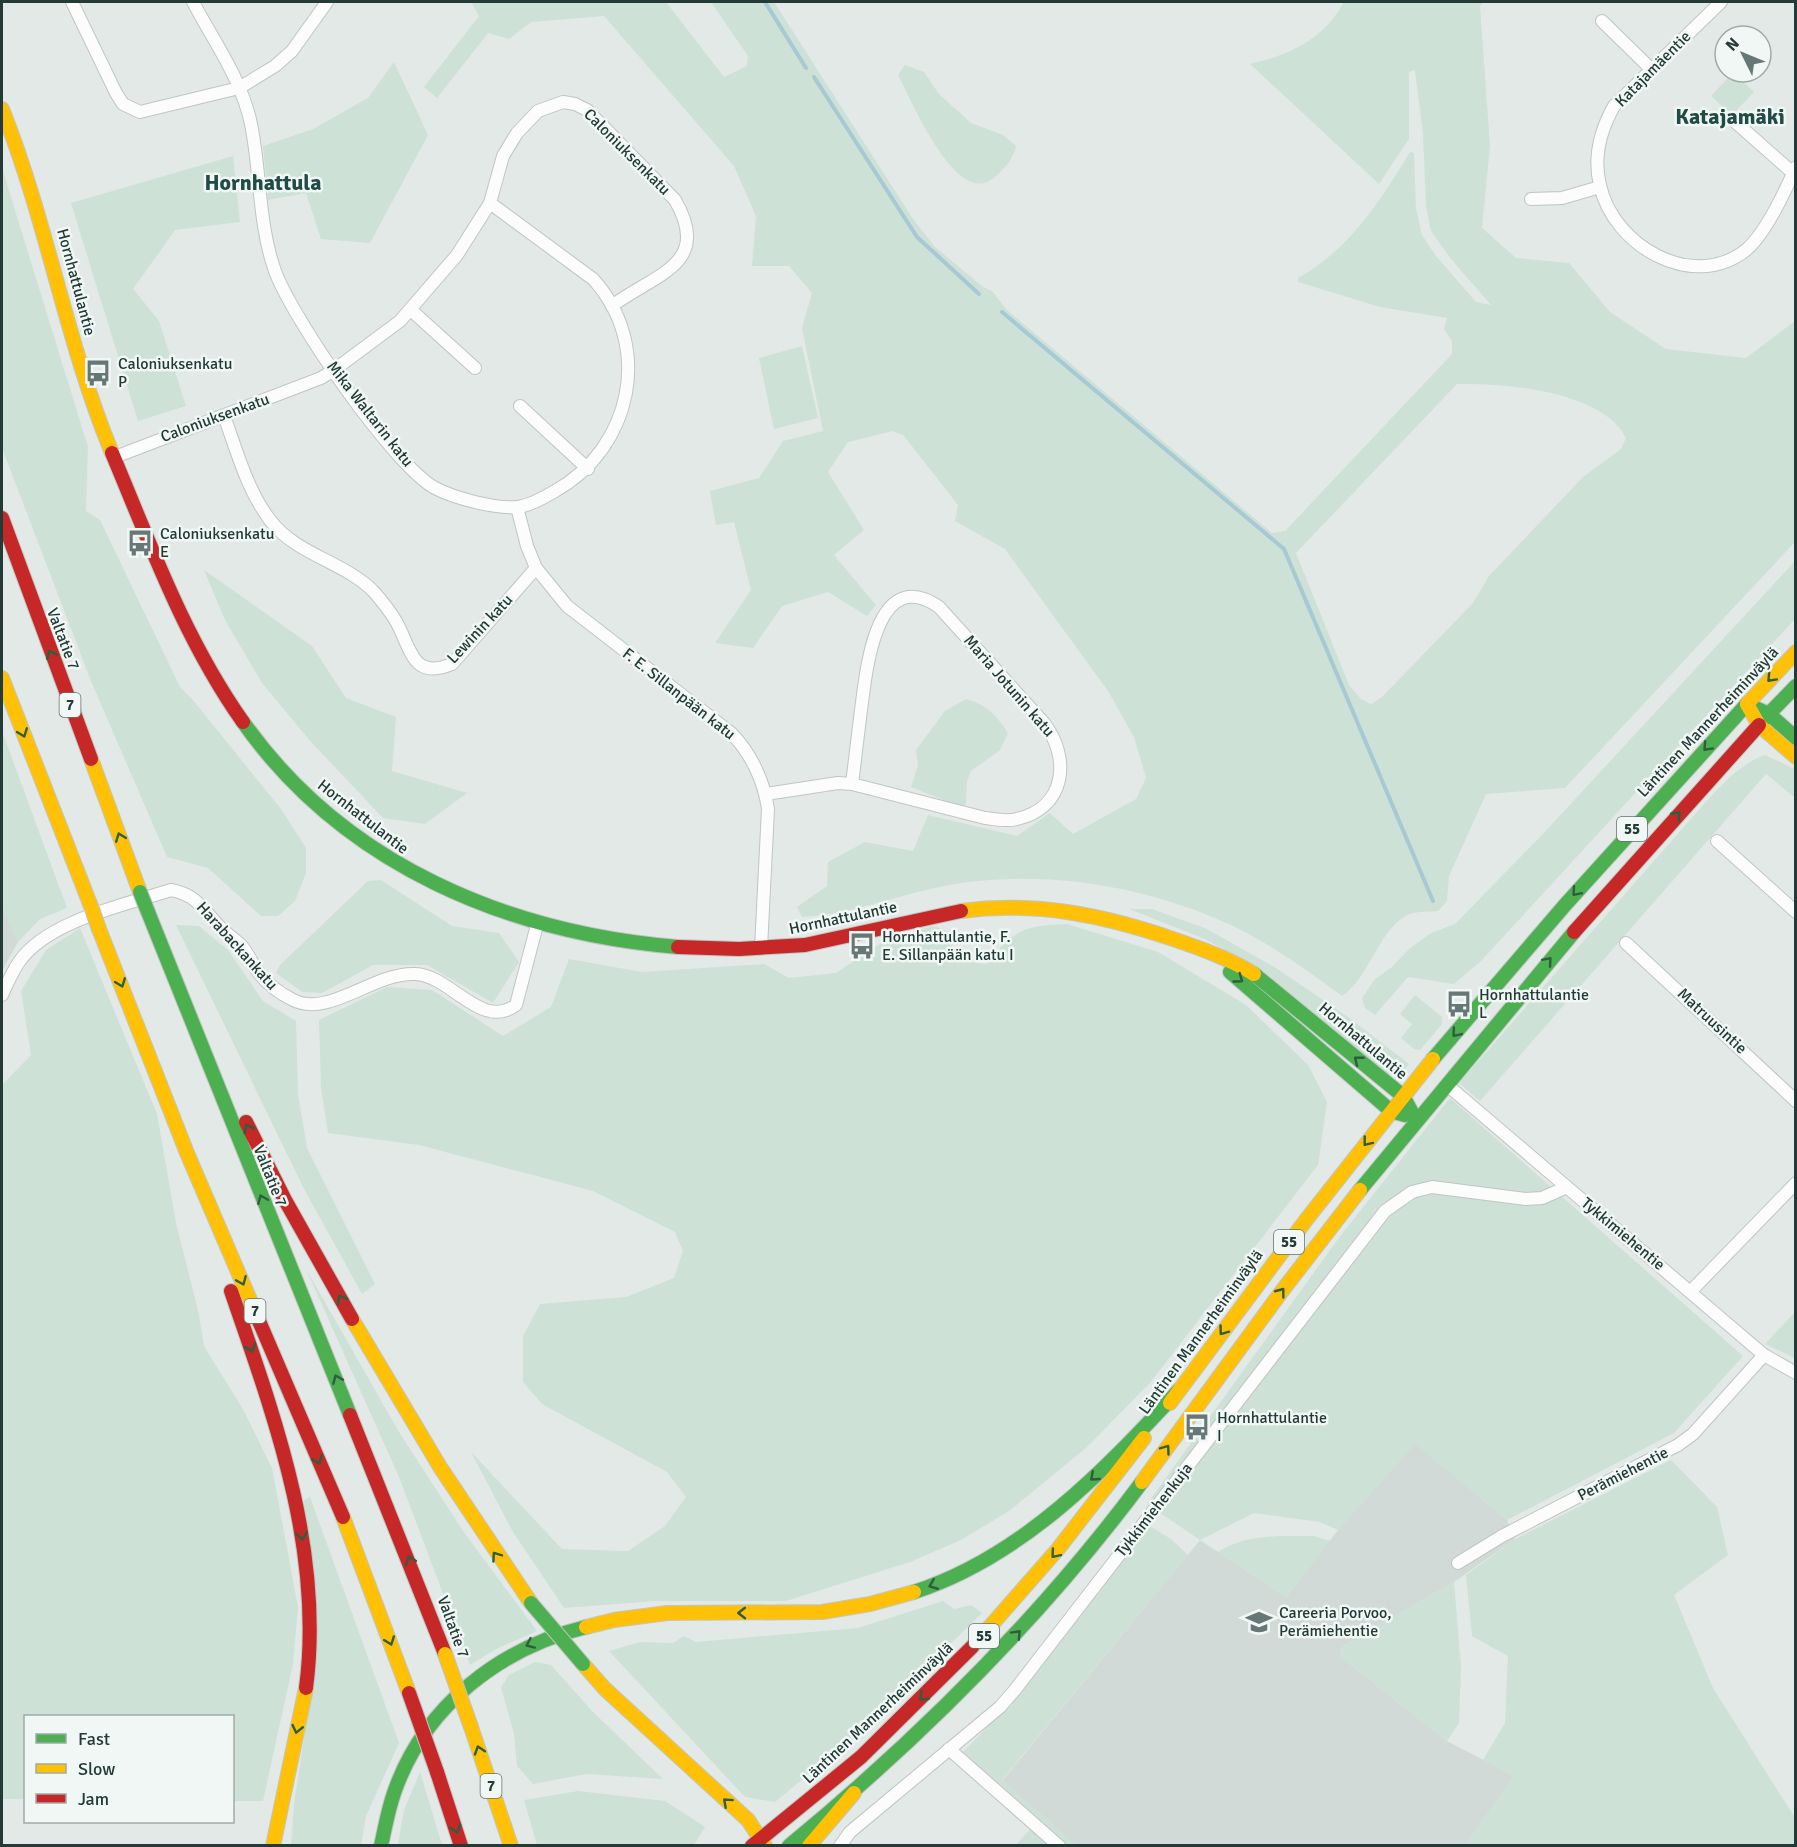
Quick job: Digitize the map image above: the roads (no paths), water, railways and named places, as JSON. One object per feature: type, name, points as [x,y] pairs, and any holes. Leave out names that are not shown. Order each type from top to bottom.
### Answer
[{"type":"main road","name":"Hornhattulantie","points":[[2,109],[36,197],[94,405],[166,584],[193,642],[218,686],[276,765],[318,806],[386,860],[456,897],[537,925],[661,946],[762,948],[805,945],[959,909],[989,907],[1050,908],[1110,919],[1216,952],[1244,967],[1284,996],[1403,1096],[1415,1118]]},
{"type":"main road","name":"Valtatie 7","points":[[2,518],[186,1012],[384,1491],[445,1654],[511,1845]]},
{"type":"main road","name":"Läntinen Mannerheiminväylä","points":[[760,1843],[849,1766],[992,1628],[1095,1503],[1280,1253],[1403,1096],[1588,879],[1796,652]]},
{"type":"main road","name":"7","points":[[2,678],[187,1153],[358,1552],[461,1845]]},
{"type":"main road","points":[[1759,725],[1796,686]]},
{"type":"main road","points":[[1747,705],[1769,714],[1796,738]]},
{"type":"main road","points":[[1747,705],[1759,725],[1796,757]]},
{"type":"main road","name":"55","points":[[789,1845],[854,1793],[1019,1632],[1144,1479],[1316,1245],[1415,1118],[1503,1012],[1759,725]]},
{"type":"main road","name":"Hornhattulantie","points":[[1171,938],[1242,980],[1391,1111],[1415,1118]]},
{"type":"main road","points":[[186,1012],[228,1087],[276,1185],[420,1437],[473,1522],[531,1603],[605,1689],[748,1820],[760,1843]]},
{"type":"main road","points":[[187,1153],[272,1413],[298,1514],[308,1579],[310,1646],[299,1721],[280,1802],[273,1845]]},
{"type":"main road","points":[[381,1845],[392,1797],[404,1767],[425,1731],[442,1708],[470,1682],[527,1645],[568,1630],[612,1620],[667,1613],[807,1613],[880,1602],[930,1586],[982,1563],[1038,1526],[1112,1462],[1179,1390]]},
{"type":"main road","points":[[809,1845],[854,1793]]},
{"type":"street","points":[[72,2],[116,93],[123,104],[131,110],[140,111],[239,88],[275,66],[292,51],[327,2]]},
{"type":"street","name":"Mika Waltarin katu","points":[[193,2],[239,88],[251,123],[258,198],[275,272],[294,309],[334,370],[404,462],[435,488],[480,503],[517,507],[548,495],[588,468],[611,438],[628,385],[627,352],[605,292],[593,279],[490,203]]},
{"type":"street","name":"Katajamäentie","points":[[1721,2],[1614,106],[1604,124],[1597,163],[1600,187],[1614,218],[1631,238],[1654,255],[1679,265],[1701,266],[1726,262],[1752,244],[1794,170]]},
{"type":"street","points":[[1602,21],[1651,69]]},
{"type":"street","name":"Caloniuksenkatu","points":[[114,457],[321,378],[411,310],[457,255],[490,203],[503,156],[517,133],[538,111],[563,102],[575,104],[587,110],[675,200],[683,214],[688,231],[688,244],[682,259],[673,268],[612,306]]},
{"type":"street","points":[[1733,120],[1794,170]]},
{"type":"street","points":[[1531,198],[1562,198],[1600,187]]},
{"type":"street","points":[[411,310],[475,368]]},
{"type":"street","points":[[520,406],[588,468]]},
{"type":"street","name":"Lewinin katu","points":[[224,416],[249,485],[270,521],[290,539],[362,581],[392,615],[411,655],[417,663],[427,668],[437,670],[452,664],[536,568]]},
{"type":"street","name":"F. E. Sillanpään katu","points":[[517,507],[527,546],[536,568],[567,606],[596,631],[731,733],[748,753],[766,794],[768,809],[762,948]]},
{"type":"street","name":"Maria Jotunin katu","points":[[766,794],[838,783],[852,784],[985,818],[1006,821],[1031,814],[1051,797],[1061,774],[1062,761],[1055,737],[1044,723],[939,607],[918,597],[908,597],[897,602],[882,618],[869,652],[852,784]]},
{"type":"street","points":[[1717,842],[1796,912]]},
{"type":"street","name":"Harabackankatu","points":[[2,995],[19,962],[33,946],[59,929],[171,890],[185,893],[204,906],[226,934],[241,946],[266,981],[276,991],[297,1002],[310,1005],[325,1004],[385,978],[416,974],[432,977],[490,1012],[501,1013],[516,1005],[537,925]]},
{"type":"street","name":"Matruusintie","points":[[1626,943],[1796,1101]]},
{"type":"street","name":"Tykkimiehentie","points":[[1453,1089],[1764,1355],[1796,1372]]},
{"type":"street","points":[[1691,1291],[1796,1183]]},
{"type":"street","name":"Tykkimiehenkuja","points":[[840,1845],[850,1832],[1014,1691],[1385,1210],[1412,1192],[1432,1187],[1526,1199],[1542,1198],[1567,1187]]},
{"type":"street","name":"Perämiehentie","points":[[1458,1563],[1502,1536],[1678,1445],[1693,1434],[1764,1355]]},
{"type":"street","points":[[949,1749],[1059,1845]]},
{"type":"waterway","points":[[765,2],[806,68]]},
{"type":"waterway","points":[[814,77],[917,237],[979,294]]},
{"type":"waterway","points":[[1002,312],[1284,549],[1433,901]]},
{"type":"place","name":"Caloniuksenkatu P","points":[[98,373]]},
{"type":"place","name":"Caloniuksenkatu E","points":[[140,543]]},
{"type":"place","name":"Hornhattulantie, F. E. Sillanpään katu I","points":[[862,946]]},
{"type":"place","name":"Hornhattulantie L","points":[[1459,1004]]},
{"type":"place","name":"Hornhattulantie I","points":[[1197,1427]]},
{"type":"place","name":"Careeria Porvoo, Perämiehentie","points":[[1259,1622]]},
{"type":"district","name":"Katajamäki","points":[[1730,116]]},
{"type":"district","name":"Hornhattula","points":[[263,182]]}]
